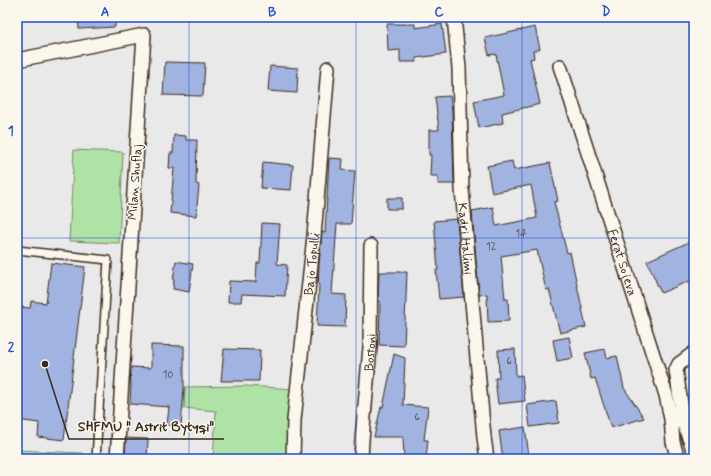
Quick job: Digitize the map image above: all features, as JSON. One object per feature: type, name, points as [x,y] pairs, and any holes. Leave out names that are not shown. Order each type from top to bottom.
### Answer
[{"type":"street","name":"Kadri Halimi","points":[[454,17],[459,68],[462,189],[487,459]]},
{"type":"street","name":"Milan Shuflaj","points":[[17,60],[144,35],[117,459]]},
{"type":"street","name":"Ferat Sojeva","points":[[560,66],[666,395],[671,419],[673,442],[678,459]]},
{"type":"street","name":"Bajo Topulli","points":[[293,459],[294,420],[314,236],[328,68]]},
{"type":"street","name":"Bostoni","points":[[362,459],[362,440],[370,347],[371,246]]},
{"type":"street","points":[[694,353],[679,364],[676,370],[684,424],[694,452]]},
{"type":"lane","points":[[17,250],[108,260],[96,459]]},
{"type":"green space","points":[[74,150],[123,152],[119,243],[69,241]]},
{"type":"green space","points":[[246,386],[295,389],[292,459],[213,459],[216,411],[184,408],[185,387]]},
{"type":"green space","points":[[17,450],[83,453],[82,459],[17,459]]},
{"type":"building","points":[[78,17],[115,17],[115,27],[79,29]]},
{"type":"building","points":[[387,24],[415,24],[415,28],[442,24],[446,54],[416,58],[416,62],[400,62],[400,50],[388,51]]},
{"type":"building","points":[[535,27],[540,49],[533,51],[534,58],[530,59],[540,104],[502,113],[503,123],[479,128],[474,101],[504,95],[496,54],[489,55],[485,38]]},
{"type":"building","points":[[165,62],[205,63],[203,96],[163,95]]},
{"type":"building","points":[[270,66],[298,68],[297,93],[268,91]]},
{"type":"building","points":[[450,96],[452,110],[454,184],[438,184],[438,176],[430,176],[431,155],[429,155],[429,130],[439,130],[435,97]]},
{"type":"building","points":[[174,135],[186,136],[186,140],[197,140],[196,184],[199,185],[196,216],[170,213],[174,168],[169,168],[170,153],[173,153]]},
{"type":"building","points":[[329,158],[343,159],[342,170],[355,171],[351,224],[337,224],[332,294],[346,295],[345,327],[317,326],[319,264],[322,232],[325,233]]},
{"type":"building","points":[[512,161],[514,170],[550,163],[558,201],[554,202],[567,253],[570,252],[586,327],[560,333],[549,289],[546,290],[537,250],[501,256],[505,299],[508,299],[509,321],[488,322],[487,294],[479,295],[472,211],[493,207],[496,226],[537,218],[531,185],[492,193],[487,166]]},
{"type":"building","points":[[263,162],[293,165],[291,190],[261,188]]},
{"type":"building","points":[[387,198],[402,198],[402,209],[387,209]]},
{"type":"building","points":[[457,219],[464,297],[439,299],[434,221]]},
{"type":"building","points":[[262,223],[280,224],[277,264],[287,265],[285,296],[242,294],[241,302],[228,302],[229,281],[256,282],[257,263],[260,263]]},
{"type":"building","points":[[689,242],[694,252],[694,279],[661,293],[647,261]]},
{"type":"building","points":[[176,261],[193,264],[189,292],[173,289]]},
{"type":"building","points":[[51,263],[85,267],[64,440],[38,437],[39,423],[17,420],[17,307],[30,308],[31,301],[46,303]]},
{"type":"building","points":[[379,272],[407,272],[404,346],[379,345]]},
{"type":"building","points":[[569,337],[573,358],[557,361],[553,340]]},
{"type":"building","points":[[151,345],[184,346],[184,389],[181,426],[167,425],[169,407],[130,404],[131,367],[151,368]]},
{"type":"building","points":[[224,349],[260,350],[259,381],[221,381]]},
{"type":"building","points":[[515,349],[516,376],[522,375],[525,401],[498,404],[495,378],[499,378],[498,350]]},
{"type":"building","points":[[605,349],[607,358],[617,356],[624,388],[644,418],[611,428],[595,378],[591,379],[585,353]]},
{"type":"building","points":[[394,354],[405,358],[403,405],[428,407],[424,440],[428,440],[426,459],[404,459],[403,437],[374,437],[381,407],[383,407]]},
{"type":"building","points":[[556,401],[559,423],[530,427],[527,405]]},
{"type":"building","points":[[525,427],[529,456],[503,459],[499,431]]},
{"type":"building","points":[[126,438],[148,439],[147,459],[125,459]]},
{"type":"place","name":"SHFMU \" Astrit Bytyqi\"","points":[[45,364]]}]
